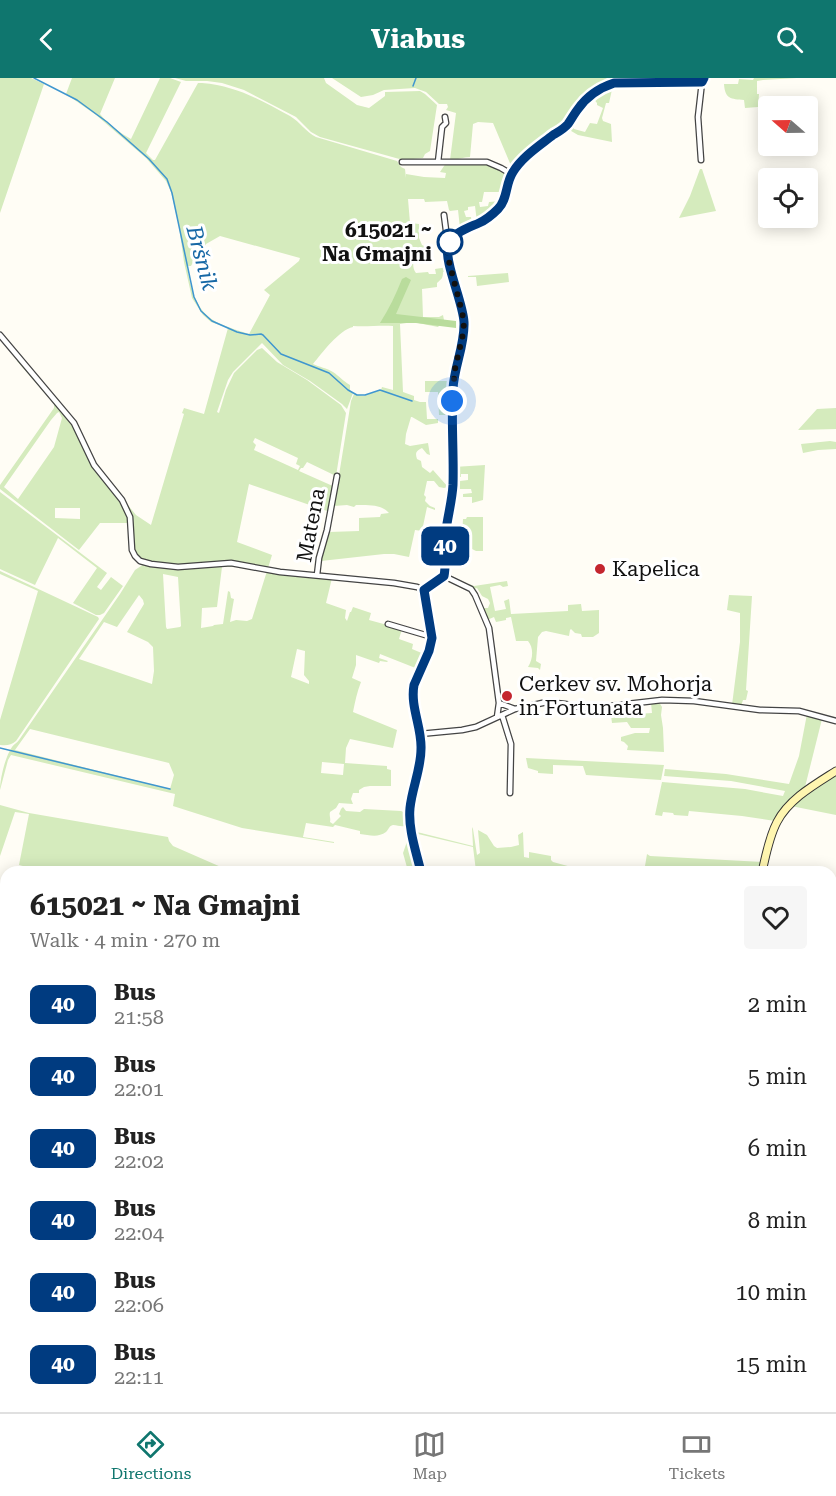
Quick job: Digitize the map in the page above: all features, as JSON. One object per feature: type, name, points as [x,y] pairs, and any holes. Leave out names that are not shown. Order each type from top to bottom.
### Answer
[{"type":"street","points":[[420,866],[411,829],[410,811],[421,746],[413,690],[432,638],[424,590],[444,576],[445,569],[445,531],[453,485],[453,386],[464,323],[447,254],[448,247],[460,232],[488,218],[500,207],[511,174],[536,148],[567,125],[590,94],[605,86],[626,82],[703,80],[698,117],[701,160]]},
{"type":"street","points":[[438,162],[442,127],[446,123],[445,117]]},
{"type":"street","points":[[402,162],[487,162],[511,174]]},
{"type":"street","points":[[444,215],[447,238],[450,242]]},
{"type":"street","points":[[0,335],[74,423],[94,465],[122,500],[130,517],[132,550],[140,561],[178,567],[231,563],[280,572],[317,575]]},
{"type":"street","name":"Matena","points":[[337,476],[317,575],[406,584],[424,590]]},
{"type":"street","points":[[444,576],[471,589],[489,628],[499,716],[511,744],[510,793]]},
{"type":"street","points":[[388,624],[432,638]]},
{"type":"street","points":[[420,734],[476,727],[515,709],[547,702],[586,708],[674,700],[760,710],[799,711],[836,721]]},
{"type":"street","points":[[499,703],[515,709]]},
{"type":"street","points":[[764,866],[772,832],[782,814],[794,800],[836,771]]},
{"type":"green space","points":[[0,78],[31,78],[44,84],[0,213]]},
{"type":"green space","points":[[72,78],[115,78],[100,114],[114,128],[131,139],[160,78],[170,78],[181,82],[146,153],[153,160],[198,83],[202,83],[226,87],[258,99],[290,116],[316,137],[397,161],[405,169],[406,178],[406,174],[445,178],[446,173],[440,172],[446,163],[489,165],[503,172],[506,177],[505,192],[484,192],[482,202],[479,202],[480,207],[488,206],[489,202],[501,201],[497,208],[477,222],[475,206],[468,207],[468,210],[464,211],[466,217],[471,217],[472,224],[460,228],[458,210],[450,211],[447,201],[425,202],[424,199],[408,199],[410,223],[419,224],[419,238],[424,246],[424,249],[415,250],[414,271],[436,274],[435,269],[448,267],[449,271],[443,272],[437,287],[422,289],[423,317],[443,315],[444,320],[438,327],[413,322],[400,324],[403,392],[414,396],[414,400],[426,402],[427,419],[438,419],[438,423],[426,425],[411,417],[405,444],[410,446],[428,443],[430,455],[422,448],[416,452],[417,459],[421,461],[422,467],[430,473],[433,470],[448,487],[439,487],[434,481],[427,481],[425,501],[435,510],[427,507],[422,531],[415,530],[409,557],[384,554],[321,561],[329,532],[359,531],[359,518],[380,517],[381,514],[389,513],[374,506],[334,506],[354,394],[363,396],[381,390],[382,387],[393,390],[393,326],[353,326],[337,337],[313,364],[331,371],[350,385],[353,393],[347,409],[310,381],[283,365],[262,343],[233,372],[228,380],[217,412],[219,413],[234,373],[257,350],[262,348],[277,362],[341,405],[346,413],[336,476],[307,462],[299,471],[335,487],[330,512],[249,484],[237,542],[272,555],[268,568],[226,561],[165,565],[143,560],[136,554],[132,542],[133,522],[127,504],[136,515],[151,525],[184,414],[182,413],[184,408],[204,414],[228,328],[211,322],[203,315],[192,298],[179,226],[166,181],[146,158],[96,115],[66,94]],"holes":[[[220,236],[300,258],[264,290],[270,295],[249,334],[213,320],[202,310],[192,289],[187,266],[191,266],[206,244]],[[255,438],[298,458],[296,464],[300,466],[298,470],[254,450]]]},
{"type":"green space","points":[[175,78],[324,78],[326,83],[357,105],[369,108],[385,96],[385,92],[420,91],[437,105],[430,151],[423,158],[403,160],[320,137],[311,132],[296,117],[244,90],[222,83],[186,81]]},
{"type":"green space","points":[[332,78],[624,78],[625,81],[607,84],[579,104],[567,122],[543,139],[512,168],[493,123],[473,124],[470,157],[450,160],[456,113],[446,110],[447,104],[439,104],[426,92],[415,88],[384,90],[361,97]]},
{"type":"green space","points":[[754,78],[797,78],[757,81],[758,107],[745,108],[744,100],[727,95],[724,84],[738,84],[739,79],[753,80]]},
{"type":"green space","points":[[613,85],[609,103],[606,103],[602,118],[603,121],[611,124],[612,142],[578,135],[566,128],[577,114],[574,129],[585,132],[590,123],[597,124],[603,108],[597,105],[591,96]]},
{"type":"green space","points":[[700,169],[702,169],[716,211],[679,218],[690,196]]},
{"type":"green space","points":[[508,273],[509,282],[477,286],[476,277],[468,277],[468,276]]},
{"type":"green space","points":[[406,277],[411,280],[396,314],[456,321],[456,328],[416,323],[380,323],[402,279]]},
{"type":"green space","points":[[18,359],[69,419],[90,460],[118,498],[129,523],[100,523],[79,550],[0,489],[0,485],[54,408],[54,404],[17,361]],"holes":[[[59,412],[62,418],[54,447],[18,499],[4,487]],[[55,508],[80,508],[80,519],[55,518]]]},
{"type":"green space","points":[[425,381],[451,381],[449,415],[439,415],[438,392],[425,392]]},
{"type":"green space","points":[[836,408],[836,429],[798,430],[817,409]]},
{"type":"green space","points":[[836,442],[836,449],[803,453],[801,444]]},
{"type":"green space","points":[[485,465],[483,500],[472,503],[472,497],[463,497],[463,494],[472,493],[471,489],[460,489],[458,484],[460,481],[468,480],[468,474],[454,477],[454,467]]},
{"type":"green space","points":[[0,492],[107,573],[97,587],[101,590],[111,577],[123,586],[104,613],[96,615],[73,603],[97,568],[58,538],[35,585],[0,569]]},
{"type":"green space","points":[[483,517],[483,551],[472,549],[468,558],[463,551],[469,551],[471,535],[462,535],[463,519]]},
{"type":"green space","points":[[144,564],[171,568],[233,565],[222,567],[217,607],[202,608],[201,628],[223,624],[228,591],[234,599],[230,622],[252,619],[267,571],[332,578],[326,603],[346,610],[347,621],[353,607],[371,613],[369,620],[402,629],[399,639],[413,644],[412,649],[424,654],[418,669],[380,654],[379,658],[387,662],[380,661],[379,663],[356,655],[352,678],[361,682],[353,712],[397,730],[393,748],[350,739],[346,748],[345,763],[387,766],[387,769],[391,770],[391,786],[364,787],[359,790],[359,793],[353,793],[351,799],[353,804],[339,803],[330,812],[330,822],[333,824],[341,816],[339,814],[343,807],[346,811],[360,812],[364,809],[401,811],[408,814],[408,825],[393,825],[383,834],[373,836],[335,825],[333,827],[306,823],[303,837],[334,843],[242,828],[173,806],[175,794],[11,755],[0,790],[3,768],[12,747],[135,570]],"holes":[[[163,574],[178,577],[181,626],[167,629]],[[139,595],[144,604],[127,632],[148,642],[153,647],[152,684],[79,659],[104,622],[117,627]],[[297,649],[305,651],[304,675],[309,684],[291,677]],[[30,729],[169,763],[174,775],[170,789],[15,750]],[[322,762],[344,764],[343,775],[321,773]]]},
{"type":"green space","points":[[0,571],[99,619],[16,741],[5,745],[0,745],[0,720],[38,591],[0,574]]},
{"type":"green space","points":[[507,581],[508,586],[490,587],[495,611],[506,609],[504,601],[509,599],[511,614],[568,611],[568,605],[581,604],[582,611],[599,610],[599,633],[593,637],[582,637],[581,634],[571,629],[569,636],[542,632],[538,637],[536,661],[541,664],[540,670],[528,667],[532,657],[531,647],[528,641],[516,641],[511,617],[496,622],[494,617],[487,620],[483,608],[488,608],[490,603],[488,599],[482,596],[477,588],[474,589],[469,584],[474,586]]},
{"type":"green space","points":[[729,595],[752,596],[746,690],[748,691],[746,700],[743,700],[741,706],[732,705],[740,642],[740,613],[727,610]]},
{"type":"green space","points":[[659,702],[662,707],[664,752],[627,750],[628,746],[621,741],[621,737],[635,733],[649,733],[650,728],[631,728],[627,722],[612,723],[610,708],[635,705],[636,714],[652,713],[651,703]]},
{"type":"green space","points":[[807,714],[822,719],[806,788],[775,821],[689,811],[688,816],[663,812],[662,816],[655,815],[662,782],[745,789],[783,796],[785,791],[731,781],[664,776],[665,769],[726,774],[789,784],[799,756]]},
{"type":"green space","points":[[526,758],[664,765],[661,780],[586,775],[583,766],[553,765],[553,774],[538,773],[528,768]]},
{"type":"green space","points":[[836,774],[836,815],[791,806],[798,799]]},
{"type":"green space","points":[[0,805],[29,813],[168,837],[173,846],[219,866],[23,866],[19,865],[29,814],[15,812],[0,856]]},
{"type":"green space","points":[[472,827],[477,855],[480,853],[478,830],[487,835],[497,848],[519,845],[518,835],[523,832],[524,857],[529,858],[529,852],[551,856],[553,862],[568,866],[475,866],[473,847],[413,831],[473,846]]},
{"type":"green space","points":[[410,833],[418,866],[407,866],[403,853]]},
{"type":"green space","points":[[647,854],[763,862],[762,866],[645,866]]},
{"type":"waterway","name":"Bršnik","points":[[34,78],[77,100],[107,122],[149,159],[167,179],[194,297],[201,311],[212,321],[237,332],[263,335],[281,354],[329,373],[357,395],[380,390],[412,401]]},
{"type":"waterway","points":[[413,86],[416,78]]},
{"type":"waterway","points":[[0,748],[170,789]]},
{"type":"bus line","name":"40","points":[[420,866],[410,820],[412,794],[421,746],[413,690],[432,638],[424,590],[444,576],[445,569],[445,531],[453,485],[453,386],[464,323],[447,254],[448,247],[460,232],[480,223],[500,207],[511,174],[536,148],[567,125],[590,94],[614,83],[702,82],[704,78]]},
{"type":"place","name":"615021 ~ Na Gmajni","points":[[450,242]]},
{"type":"place","name":"Kapelica","points":[[600,569]]},
{"type":"place","name":"Cerkev sv. Mohorja in Fortunata","points":[[507,696]]},
{"type":"route","points":[[450,242],[447,254],[464,323],[455,369],[452,401]]}]
